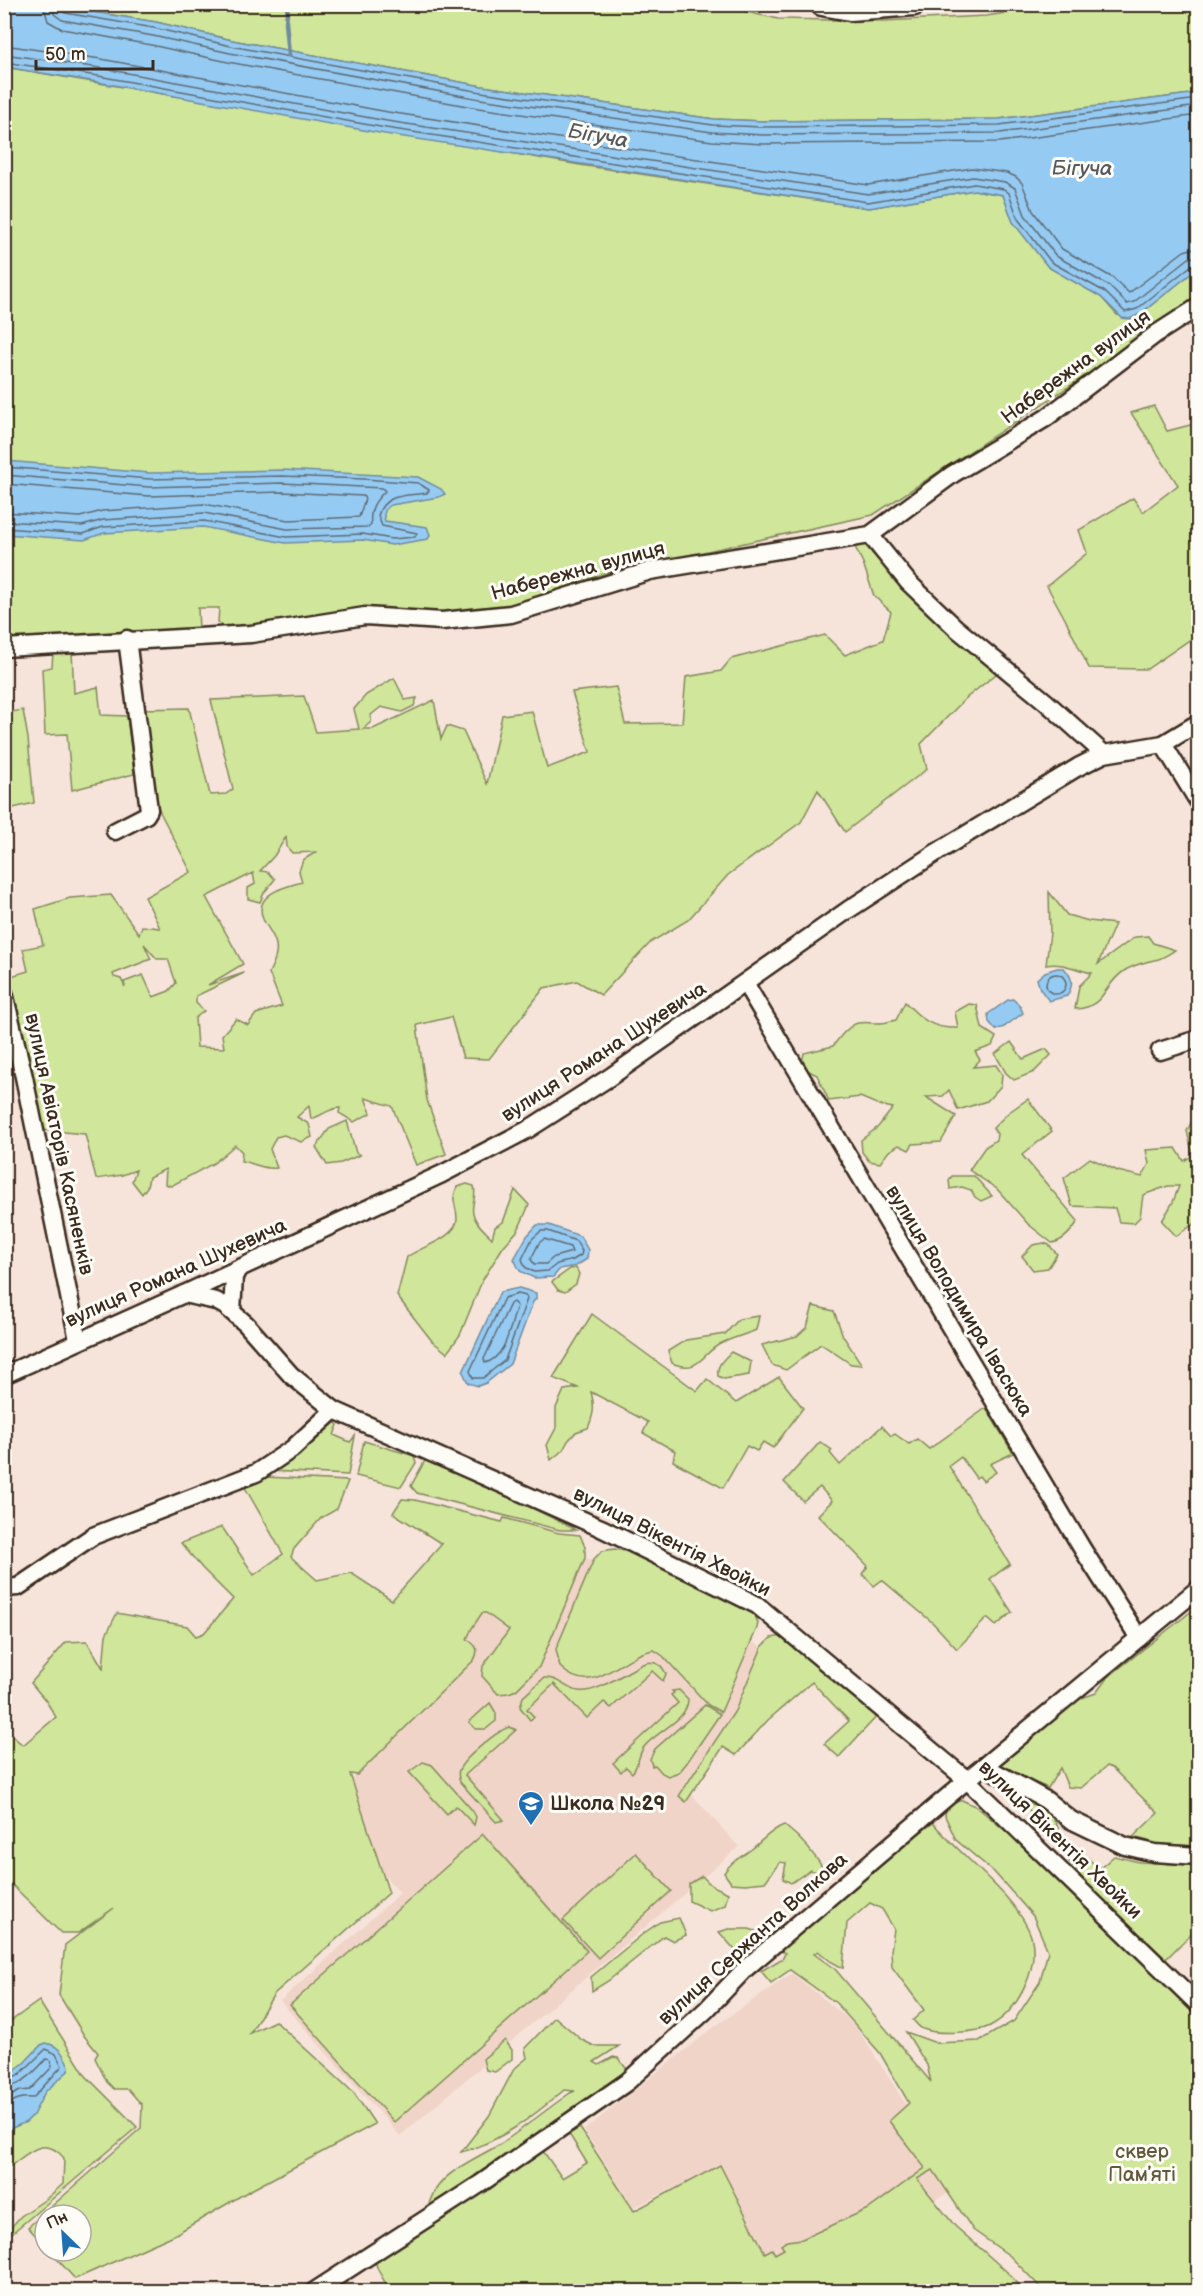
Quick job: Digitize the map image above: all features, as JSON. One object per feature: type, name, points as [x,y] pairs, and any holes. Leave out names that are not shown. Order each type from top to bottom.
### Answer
[{"type":"street","points":[[822,4],[850,9],[914,4]]},
{"type":"street","name":"Набережна вулиця","points":[[4,648],[127,639],[251,634],[365,616],[442,621],[511,614],[650,571],[870,535],[952,474],[1046,418],[1156,334],[1198,307]]},
{"type":"street","points":[[870,535],[908,582],[956,628],[1046,702],[1104,754]]},
{"type":"street","points":[[115,831],[146,815],[149,810],[127,639]]},
{"type":"street","name":"вулиця Романа Шухевича","points":[[4,1375],[238,1269],[442,1173],[527,1130],[610,1077],[848,910],[1078,767],[1104,754],[1163,744],[1198,723]]},
{"type":"street","points":[[1163,744],[1198,801]]},
{"type":"street","name":"вулиця Володимира Івасюка","points":[[745,983],[1083,1550],[1139,1638]]},
{"type":"street","name":"вулиця Авіаторів Касяненків","points":[[4,993],[29,1100],[78,1340]]},
{"type":"street","points":[[1160,1051],[1198,1039]]},
{"type":"street","points":[[232,1311],[234,1277],[238,1269]]},
{"type":"street","name":"вулиця Вікентія Хвойки","points":[[184,1294],[216,1302],[232,1311],[291,1375],[334,1410],[601,1528],[757,1605],[967,1780],[1198,2004]]},
{"type":"street","points":[[4,1588],[18,1587],[93,1536],[256,1473],[292,1449],[334,1410]]},
{"type":"street","name":"вулиця Сержанта Волкова","points":[[314,2292],[480,2184],[627,2082],[706,2010],[745,1969],[967,1780],[1198,1589]]},
{"type":"street","points":[[984,1766],[1046,1800],[1071,1820],[1125,1846],[1155,1853],[1198,1856]]},
{"type":"shaded area","name":"Школа №29","points":[[599,1556],[765,1649],[740,1712],[688,1790],[739,1847],[400,2136],[280,2001],[400,1893],[323,1808],[474,1661],[477,1650],[475,1645],[467,1639],[482,1613],[582,1557],[593,1560]]},
{"type":"shaded area","points":[[792,1973],[845,2016],[861,2034],[959,2187],[881,2229],[777,2275],[720,2165],[633,2208],[584,2130],[714,2027]]},
{"type":"green space","points":[[711,4],[778,19],[883,21],[986,16],[1069,4],[1198,5],[1198,93],[999,119],[763,121],[714,119],[482,86],[232,40],[156,22],[49,5]]},
{"type":"green space","points":[[5,67],[580,165],[869,208],[974,190],[1003,195],[1013,222],[1048,267],[1101,297],[1117,315],[1134,317],[1140,314],[1198,268],[1198,302],[873,515],[606,573],[515,606],[483,612],[225,627],[218,622],[219,608],[198,608],[199,631],[5,643]]},
{"type":"green space","points":[[1154,406],[1167,431],[1198,423],[1198,601],[1196,602],[1198,634],[1147,669],[1089,668],[1047,586],[1087,553],[1079,530],[1133,498],[1143,512],[1178,485],[1131,413]]},
{"type":"green space","points":[[863,543],[913,598],[1001,670],[965,699],[921,744],[927,769],[845,832],[818,790],[801,822],[728,875],[688,920],[651,942],[601,995],[577,981],[544,988],[489,1059],[463,1058],[451,1017],[417,1025],[427,1100],[446,1154],[416,1165],[392,1106],[365,1098],[371,1113],[354,1122],[339,1113],[340,1108],[332,1109],[311,1119],[309,1106],[297,1117],[309,1124],[312,1137],[301,1142],[284,1135],[276,1137],[270,1149],[277,1168],[267,1168],[241,1161],[242,1152],[235,1145],[214,1163],[171,1186],[165,1184],[166,1169],[149,1177],[147,1187],[142,1194],[132,1181],[136,1170],[122,1175],[96,1179],[85,1134],[42,1130],[21,1024],[8,977],[28,971],[23,949],[43,945],[35,909],[70,898],[111,895],[139,934],[142,926],[160,928],[145,897],[191,872],[153,794],[139,709],[189,708],[210,795],[226,794],[233,789],[211,700],[304,696],[316,732],[359,729],[354,709],[366,695],[394,678],[405,700],[417,698],[414,706],[402,712],[381,707],[371,715],[371,722],[363,729],[373,729],[434,700],[441,739],[447,726],[463,731],[487,784],[502,715],[532,711],[547,768],[590,752],[572,692],[616,687],[625,724],[682,723],[686,677],[721,671],[731,659],[825,635],[845,655],[883,640],[891,612],[874,596],[863,563],[854,545]],"holes":[[[286,837],[287,847],[292,853],[316,852],[303,860],[299,871],[302,882],[279,889],[262,903],[263,919],[274,938],[276,949],[275,959],[269,973],[282,1006],[256,1014],[248,1025],[236,1019],[222,1035],[224,1048],[197,1047],[195,1018],[204,1011],[196,1003],[196,996],[244,973],[208,985],[243,964],[206,897],[253,873],[255,884],[248,888],[248,899],[260,902],[275,879],[268,872],[260,871],[274,856]],[[144,944],[157,959],[168,959],[176,983],[169,991],[153,997],[143,975],[124,982],[125,987],[121,979],[114,977],[113,974],[151,959]]]},
{"type":"green space","points":[[72,651],[74,693],[98,687],[101,715],[127,716],[134,774],[72,790],[67,734],[45,735],[42,669],[52,667],[53,652]]},
{"type":"green space","points":[[23,710],[34,803],[5,810],[5,713]]},
{"type":"green space","points":[[1049,892],[1067,915],[1089,921],[1115,924],[1098,964],[1135,937],[1148,936],[1153,943],[1175,950],[1160,959],[1139,964],[1124,971],[1092,1005],[1075,1009],[1079,986],[1092,973],[1064,965],[1046,965],[1050,933]]},
{"type":"green space","points":[[905,1002],[929,1022],[949,1028],[958,1028],[955,1012],[969,1004],[977,1005],[982,1028],[996,1037],[992,1046],[975,1052],[980,1060],[973,1067],[996,1065],[1002,1074],[1001,1086],[987,1101],[958,1110],[949,1090],[943,1096],[926,1097],[956,1116],[941,1142],[913,1144],[909,1150],[899,1145],[889,1151],[880,1163],[869,1161],[862,1152],[861,1140],[878,1127],[893,1108],[860,1097],[829,1101],[817,1075],[801,1067],[804,1053],[833,1046],[842,1034],[856,1024],[885,1023],[896,1020]]},
{"type":"green space","points":[[1011,1042],[1023,1059],[1046,1049],[1051,1055],[1034,1072],[1014,1080],[1006,1073],[995,1054]]},
{"type":"green space","points":[[1028,1099],[1052,1131],[1022,1155],[1078,1221],[1067,1235],[1052,1243],[1028,1224],[997,1189],[969,1170],[985,1147],[996,1140],[997,1134],[993,1128],[1009,1112]]},
{"type":"green space","points":[[1198,1108],[1198,1221],[1176,1236],[1162,1221],[1179,1186],[1168,1186],[1143,1195],[1140,1217],[1134,1223],[1119,1222],[1115,1208],[1072,1206],[1064,1178],[1090,1158],[1118,1171],[1142,1177],[1149,1164],[1146,1150],[1176,1148],[1184,1161],[1193,1155],[1187,1131]]},
{"type":"green space","points":[[347,1121],[356,1153],[360,1155],[341,1163],[327,1165],[316,1147],[329,1129]]},
{"type":"green space","points":[[952,1176],[974,1176],[992,1196],[981,1201],[971,1190],[962,1187],[950,1189],[949,1180]]},
{"type":"green space","points":[[467,1184],[474,1186],[473,1215],[492,1238],[495,1227],[503,1222],[515,1190],[529,1205],[518,1230],[503,1247],[482,1281],[460,1335],[447,1353],[432,1341],[397,1296],[407,1257],[451,1232],[457,1219],[455,1192],[457,1187]]},
{"type":"green space","points":[[1044,1243],[1057,1254],[1048,1268],[1033,1270],[1022,1256],[1033,1245]]},
{"type":"green space","points":[[576,1268],[579,1274],[576,1284],[565,1292],[558,1290],[552,1282],[570,1269]]},
{"type":"green space","points":[[813,1306],[834,1311],[843,1336],[862,1365],[851,1364],[821,1344],[786,1370],[772,1365],[762,1345],[797,1336],[807,1327]]},
{"type":"green space","points":[[592,1314],[697,1391],[707,1379],[736,1403],[779,1377],[803,1408],[773,1448],[763,1442],[757,1451],[747,1446],[723,1488],[673,1461],[675,1451],[643,1433],[648,1422],[591,1392],[593,1410],[588,1428],[576,1432],[563,1450],[551,1460],[547,1445],[556,1428],[556,1408],[564,1390],[578,1388],[553,1378]]},
{"type":"green space","points":[[759,1316],[756,1330],[720,1344],[694,1365],[681,1366],[672,1363],[668,1351],[686,1340],[725,1334],[739,1319]]},
{"type":"green space","points":[[731,1352],[751,1362],[749,1375],[724,1379],[718,1376],[719,1365]]},
{"type":"green space","points":[[986,1408],[1013,1453],[990,1464],[996,1472],[983,1481],[979,1476],[976,1478],[961,1457],[949,1466],[1010,1564],[990,1579],[1012,1612],[996,1626],[987,1618],[957,1649],[933,1623],[882,1580],[874,1586],[862,1574],[868,1566],[818,1515],[832,1501],[820,1487],[803,1501],[784,1482],[820,1442],[832,1450],[830,1453],[840,1465],[882,1426],[891,1436],[895,1434],[909,1444],[917,1439],[929,1449]]},
{"type":"green space","points":[[334,1422],[338,1425],[334,1435],[350,1442],[355,1436],[348,1475],[271,1471]]},
{"type":"green space","points":[[364,1441],[414,1456],[416,1463],[401,1487],[356,1476]]},
{"type":"green space","points":[[427,1457],[576,1530],[560,1530],[417,1493],[411,1486]]},
{"type":"green space","points":[[265,1477],[348,1481],[337,1509],[321,1518],[294,1549],[291,1557],[317,1580],[351,1573],[392,1600],[442,1544],[393,1513],[402,1499],[415,1500],[502,1522],[504,1518],[559,1533],[580,1535],[585,1547],[585,1558],[539,1667],[516,1690],[498,1694],[482,1676],[483,1666],[509,1630],[486,1613],[482,1613],[467,1639],[476,1648],[477,1653],[474,1660],[357,1775],[350,1774],[389,1893],[274,1994],[250,2033],[275,2021],[354,2093],[375,2124],[249,2191],[174,2235],[75,2279],[61,2263],[93,2263],[93,2203],[55,2203],[141,2128],[142,2105],[128,2089],[114,2089],[107,2082],[95,2058],[98,2053],[85,2037],[59,1995],[65,1945],[114,1908],[78,1933],[61,1933],[5,1878],[4,1729],[23,1745],[56,1717],[31,1683],[66,1642],[87,1641],[103,1668],[106,1635],[117,1613],[187,1626],[196,1636],[204,1633],[233,1599],[181,1543],[222,1527],[254,1575],[283,1554],[243,1484]]},
{"type":"green space","points":[[614,1549],[647,1559],[754,1614],[758,1623],[757,1628],[721,1712],[708,1705],[663,1656],[654,1650],[642,1653],[596,1678],[585,1679],[573,1676],[560,1667],[556,1649],[594,1559],[602,1551]]},
{"type":"green space","points":[[1198,1606],[1198,1847],[1161,1848],[1133,1837],[1158,1813],[1112,1768],[1107,1766],[1081,1788],[1068,1787],[1060,1768],[1048,1788],[995,1766],[1076,1700],[1096,1693],[1107,1678]]},
{"type":"green space","points":[[783,1636],[879,1714],[839,1757],[824,1744],[849,1721],[812,1682],[768,1720],[736,1755],[723,1747],[686,1802],[679,1796],[735,1711],[762,1647],[771,1638]]},
{"type":"green space","points":[[652,1662],[662,1668],[666,1674],[663,1681],[652,1671],[611,1708],[604,1702],[587,1718],[554,1684],[527,1709],[534,1717],[530,1720],[520,1707],[523,1697],[544,1678],[554,1679],[574,1690],[586,1691],[595,1689],[645,1663]]},
{"type":"green space","points":[[679,1690],[688,1699],[683,1714],[649,1741],[632,1773],[626,1767],[621,1772],[613,1763],[678,1703],[671,1695],[674,1693],[672,1691]]},
{"type":"green space","points":[[490,1703],[496,1713],[496,1721],[486,1729],[476,1729],[469,1722]]},
{"type":"green space","points":[[705,1705],[720,1714],[686,1764],[679,1772],[668,1776],[655,1765],[652,1766],[650,1759],[655,1749]]},
{"type":"green space","points":[[510,1727],[516,1730],[465,1775],[504,1820],[496,1822],[460,1782],[458,1773],[463,1763],[476,1751],[498,1733]]},
{"type":"green space","points":[[423,1762],[432,1765],[472,1810],[476,1817],[474,1825],[456,1806],[447,1814],[409,1772]]},
{"type":"green space","points":[[1010,1790],[1026,1796],[1048,1812],[1058,1826],[1060,1834],[1057,1839]]},
{"type":"green space","name":"сквер Памʼяті","points":[[962,1800],[977,1807],[1033,1854],[1198,2018],[1198,2291],[1044,2291],[1010,2256],[973,2230],[933,2170],[917,2179],[955,2226],[1025,2291],[390,2291],[374,2258],[466,2197],[543,2151],[562,2178],[587,2163],[569,2134],[580,2128],[634,2211],[720,2165],[765,2253],[772,2249],[775,2254],[784,2249],[781,2245],[787,2241],[802,2239],[870,2208],[925,2168],[889,2121],[909,2103],[880,2053],[836,2003],[790,1970],[771,1983],[761,1971],[783,1958],[785,1953],[777,1949],[859,1878],[933,1823],[1002,1892],[1024,1922],[1031,1936],[1033,1948],[1029,1974],[1018,2000],[1009,2010],[990,2026],[967,2032],[947,2033],[920,2028],[913,2020],[924,2010],[892,1967],[891,1951],[894,1929],[882,1909],[870,1903],[847,1923],[843,1968],[818,1951],[814,1954],[835,1969],[931,2082],[927,2065],[906,2032],[936,2043],[979,2041],[1014,2021],[1040,1982],[1048,1951],[1033,1916],[994,1872],[956,1840],[945,1816],[946,1806]]},
{"type":"green space","points":[[784,1825],[808,1848],[827,1875],[810,1870],[791,1883],[783,1879],[786,1863],[780,1862],[765,1882],[731,1883],[724,1873],[730,1865],[771,1832]]},
{"type":"green space","points":[[483,1834],[587,1951],[394,2122],[290,2005]]},
{"type":"green space","points":[[1070,1841],[1099,1869],[1114,1856],[1139,1862],[1198,1865],[1198,1927],[1166,1959],[1089,1887],[1068,1860],[1065,1846]]},
{"type":"green space","points":[[636,1853],[671,1891],[598,1958],[563,1920]]},
{"type":"green space","points":[[702,1876],[711,1885],[728,1893],[725,1905],[710,1911],[689,1901],[689,1884]]},
{"type":"green space","points":[[679,1918],[686,1935],[673,1941],[664,1936],[592,1991],[591,1977],[660,1922]]},
{"type":"green space","points":[[729,1929],[749,1929],[762,1933],[759,1945],[750,1953],[736,1951],[719,1932]]},
{"type":"green space","points":[[39,2001],[86,2076],[137,2127],[47,2203],[40,2203],[63,2184],[64,2158],[56,2151],[48,2147],[41,2147],[5,2169],[4,2026]]},
{"type":"green space","points":[[555,2017],[582,2040],[594,2046],[619,2046],[594,2062],[599,2065],[613,2057],[618,2058],[629,2072],[619,2081],[428,2209],[438,2186],[447,2177],[502,2143],[575,2091],[564,2090],[503,2135],[461,2152],[489,2116],[514,2069],[527,2058],[525,2048]]},
{"type":"green space","points":[[505,2040],[512,2050],[512,2059],[495,2072],[486,2070],[483,2059]]},
{"type":"green space","points":[[33,2208],[33,2215],[5,2239],[5,2234],[21,2216]]},
{"type":"green space","points":[[33,2223],[33,2233],[28,2227]]},
{"type":"water","name":"Бігуча","points":[[4,5],[49,5],[156,22],[232,40],[482,86],[714,119],[763,121],[999,119],[1198,93],[1198,268],[1140,314],[1130,319],[1122,318],[1101,297],[1048,267],[1013,222],[1003,195],[974,190],[869,208],[385,134],[5,67]]},
{"type":"water","points":[[5,461],[150,473],[282,470],[418,477],[441,489],[445,494],[391,505],[387,508],[384,514],[385,521],[427,527],[430,535],[428,539],[392,545],[363,540],[285,543],[203,527],[104,533],[84,540],[5,534]]},
{"type":"water","points":[[1064,968],[1067,972],[1072,981],[1071,988],[1067,996],[1049,1001],[1040,989],[1037,979],[1045,972]]},
{"type":"water","points":[[1013,999],[1023,1013],[996,1030],[989,1022],[988,1014]]},
{"type":"water","points":[[537,1225],[549,1225],[580,1236],[588,1250],[587,1259],[576,1266],[560,1269],[553,1277],[534,1278],[520,1271],[514,1259],[527,1236]]},
{"type":"water","points":[[519,1288],[536,1293],[536,1299],[510,1364],[486,1383],[478,1386],[468,1383],[463,1372],[500,1292]]},
{"type":"water","points":[[46,2043],[55,2046],[60,2051],[69,2066],[68,2071],[45,2092],[33,2115],[26,2122],[5,2131],[5,2077]]},
{"type":"waterway","points":[[288,4],[286,22],[289,55]]},
{"type":"place","name":"Школа №29","points":[[531,1827]]}]
